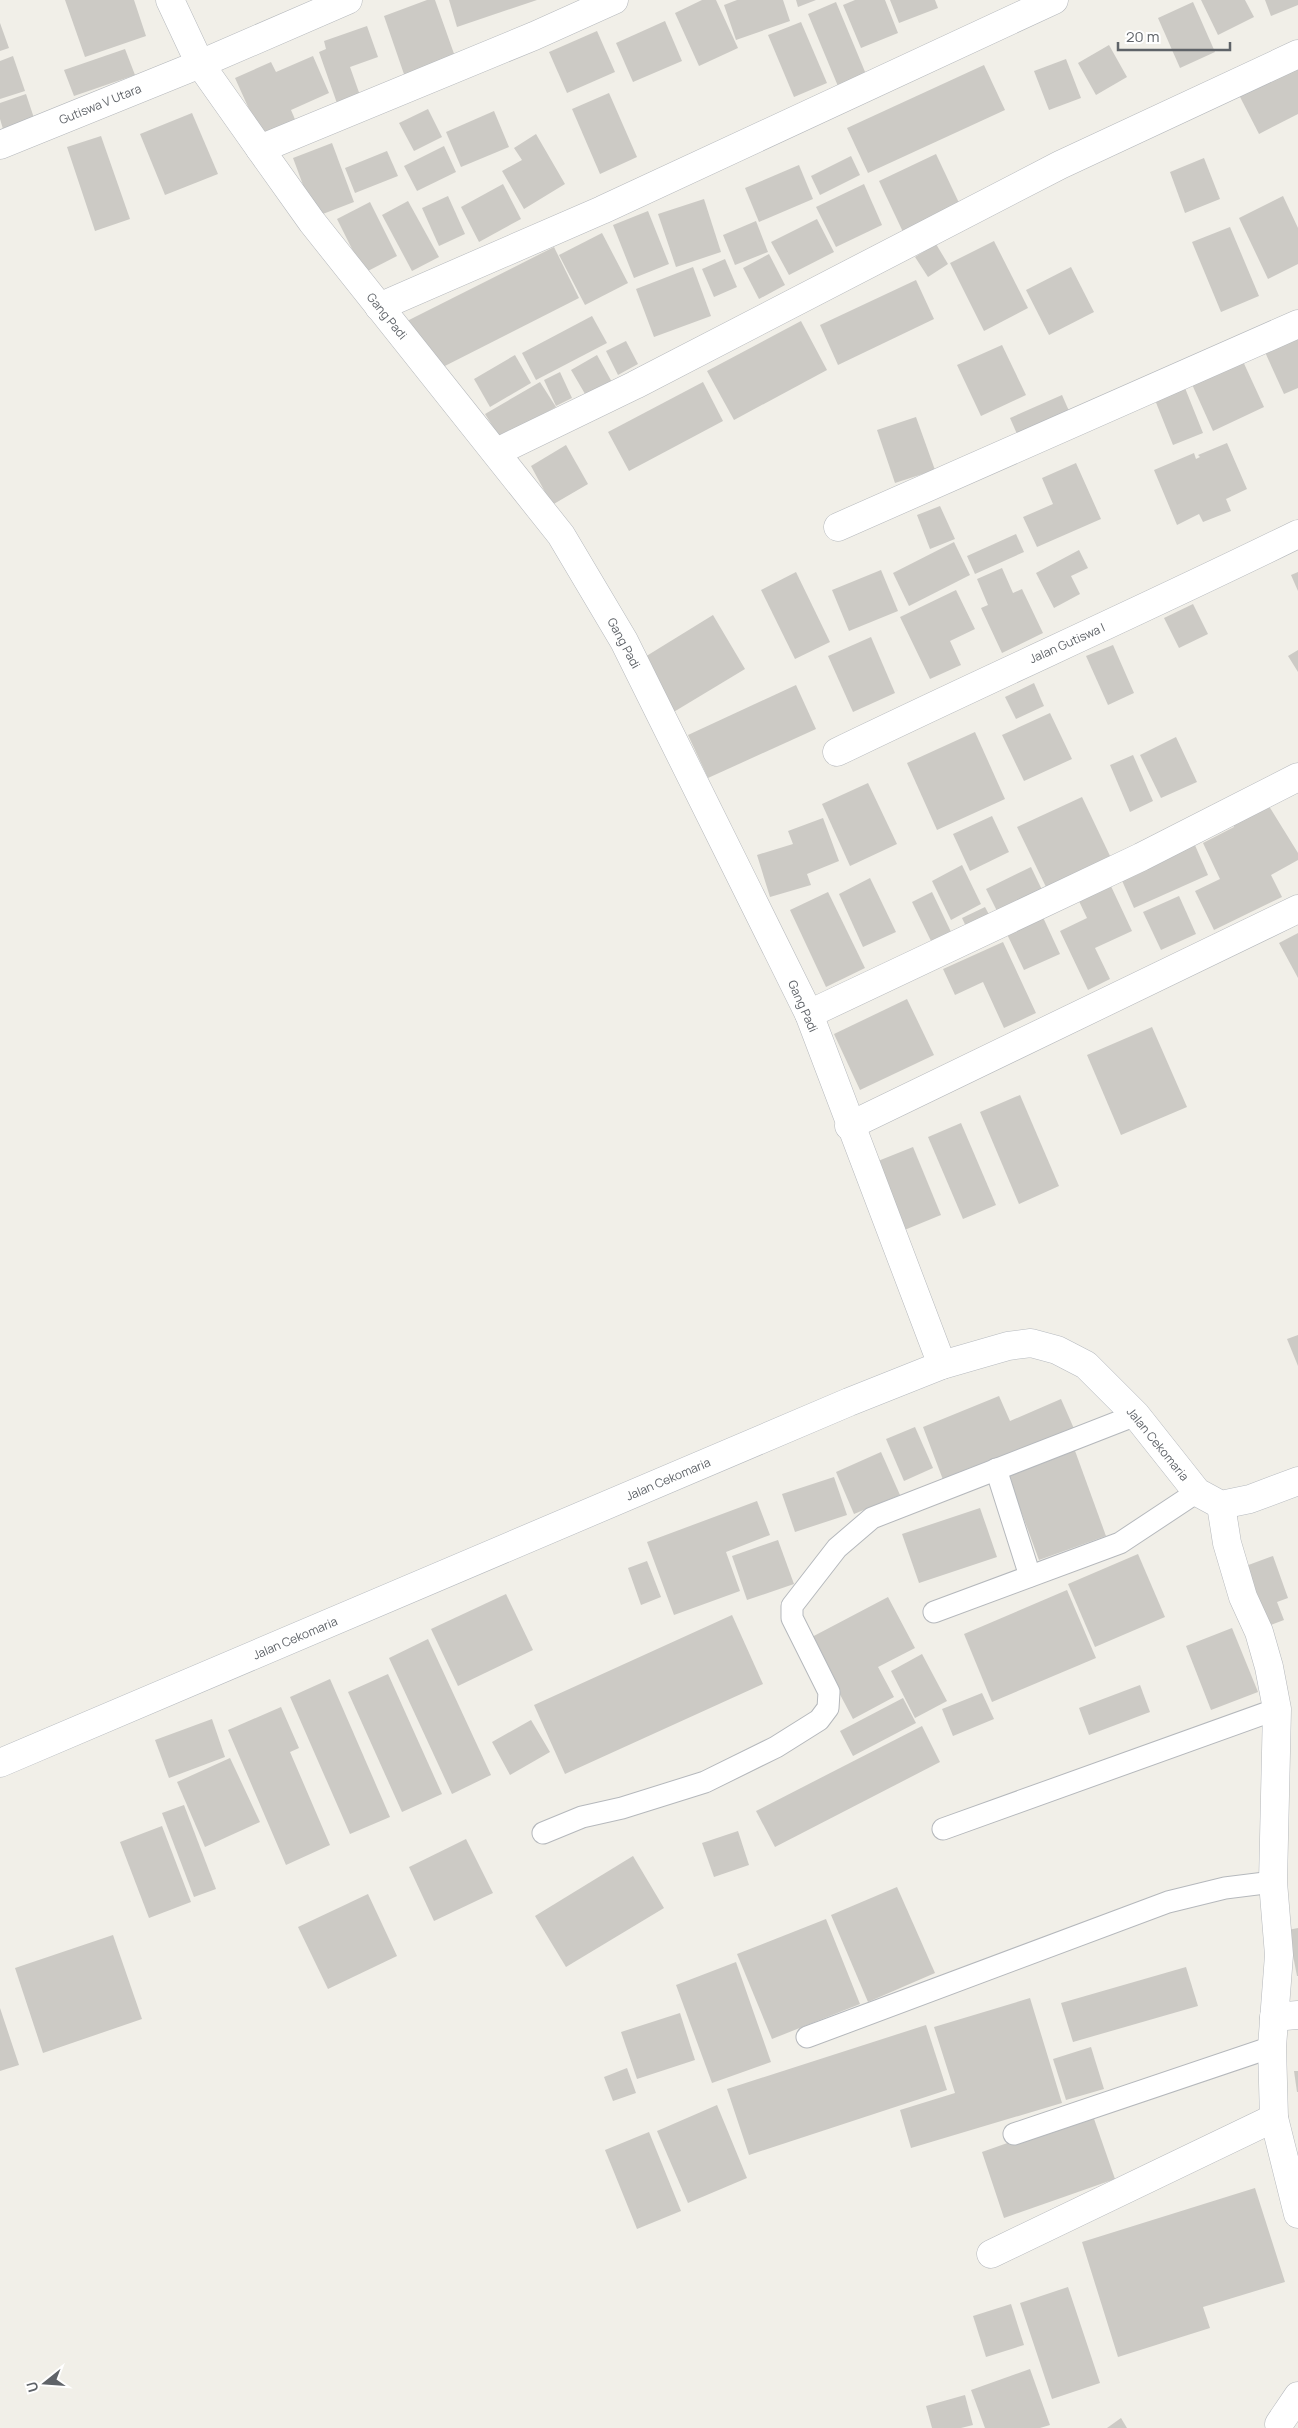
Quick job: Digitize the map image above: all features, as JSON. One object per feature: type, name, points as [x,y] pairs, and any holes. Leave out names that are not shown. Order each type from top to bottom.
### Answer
[{"type":"street","name":"Gang Padi","points":[[170,0],[200,64],[260,149],[312,222],[561,535],[624,641],[809,1014],[849,1126],[942,1365]]},
{"type":"street","name":"Gutiswa V Utara","points":[[0,145],[200,64],[348,0]]},
{"type":"street","points":[[260,149],[534,36],[614,0]]},
{"type":"street","points":[[379,307],[602,210],[1054,0]]},
{"type":"street","points":[[503,448],[644,380],[1060,165],[1298,54]]},
{"type":"street","points":[[838,527],[1298,324]]},
{"type":"street","name":"Jalan Gutiswa I","points":[[837,752],[989,678],[1153,605],[1298,534]]},
{"type":"street","points":[[809,1014],[1141,857],[1298,777]]},
{"type":"street","points":[[849,1126],[1298,909]]},
{"type":"street","name":"Jalan Cekomaria","points":[[0,1762],[713,1459],[942,1365],[1008,1346],[1030,1343],[1057,1350],[1086,1365],[1136,1414],[1197,1492],[1221,1505]]},
{"type":"street","points":[[1298,1480],[1250,1499],[1221,1505],[1227,1543],[1243,1597],[1259,1632],[1269,1667],[1277,1709],[1273,1882],[1286,2016],[1272,2047],[1274,2118],[1298,2214]]},
{"type":"street","points":[[991,2254],[1274,2118]]},
{"type":"street","points":[[1279,2424],[1298,2396]]},
{"type":"lane","points":[[543,1833],[582,1817],[622,1808],[705,1782],[776,1747],[819,1720],[828,1708],[828,1692],[792,1618],[792,1606],[836,1548],[872,1518],[1136,1414]]},
{"type":"lane","points":[[996,1469],[1030,1576]]},
{"type":"lane","points":[[934,1612],[1120,1542],[1197,1492]]},
{"type":"lane","points":[[943,1829],[1277,1709]]},
{"type":"lane","points":[[807,2037],[1168,1902],[1225,1888],[1273,1882]]},
{"type":"lane","points":[[1014,2134],[1272,2047]]},
{"type":"building","points":[[65,0],[134,0],[146,36],[85,57]]},
{"type":"building","points":[[427,0],[435,0],[458,65],[407,83],[384,16]]},
{"type":"building","points":[[449,0],[537,0],[457,27]]},
{"type":"building","points":[[702,0],[716,0],[738,48],[699,66],[675,13]]},
{"type":"building","points":[[737,0],[783,0],[790,21],[736,40],[724,5]]},
{"type":"building","points":[[796,0],[816,0],[798,7]]},
{"type":"building","points":[[855,0],[885,0],[898,33],[861,48],[843,5]]},
{"type":"building","points":[[890,0],[935,0],[938,8],[899,23]]},
{"type":"building","points":[[1201,0],[1245,0],[1254,17],[1218,35]]},
{"type":"building","points":[[1265,0],[1298,0],[1298,5],[1271,16]]},
{"type":"building","points":[[836,2],[868,79],[840,91],[808,14]]},
{"type":"building","points":[[1193,2],[1215,52],[1180,68],[1158,18]]},
{"type":"building","points":[[665,21],[682,61],[633,82],[616,43]]},
{"type":"building","points":[[801,22],[827,83],[794,97],[768,35]]},
{"type":"building","points":[[0,23],[9,48],[0,51]]},
{"type":"building","points":[[367,26],[378,57],[350,67],[362,101],[339,109],[319,52],[326,49],[324,41]]},
{"type":"building","points":[[597,31],[615,72],[567,93],[549,52]]},
{"type":"building","points":[[1109,45],[1127,77],[1096,95],[1078,63]]},
{"type":"building","points":[[125,49],[135,75],[74,96],[64,70]]},
{"type":"building","points":[[13,56],[25,91],[0,99],[0,61]]},
{"type":"building","points":[[313,56],[329,93],[291,110],[297,124],[263,140],[235,78],[271,62],[276,72]]},
{"type":"building","points":[[1066,59],[1081,98],[1049,110],[1034,71]]},
{"type":"building","points":[[984,65],[1005,110],[868,173],[847,128]]},
{"type":"building","points":[[1298,65],[1298,114],[1259,134],[1239,95]]},
{"type":"building","points":[[609,93],[637,157],[600,174],[572,109]]},
{"type":"building","points":[[26,94],[34,118],[3,129],[0,119],[0,103]]},
{"type":"building","points":[[428,109],[442,137],[414,151],[399,123]]},
{"type":"building","points":[[494,111],[509,147],[461,167],[446,132]]},
{"type":"building","points":[[192,113],[218,174],[165,195],[140,134]]},
{"type":"building","points":[[536,134],[565,184],[524,209],[502,171],[522,160],[514,148]]},
{"type":"building","points":[[101,136],[130,219],[95,231],[67,147]]},
{"type":"building","points":[[332,143],[354,202],[315,217],[293,158]]},
{"type":"building","points":[[444,146],[456,172],[417,191],[404,166]]},
{"type":"building","points":[[387,151],[398,176],[355,193],[345,168]]},
{"type":"building","points":[[936,154],[960,205],[903,232],[879,181]]},
{"type":"building","points":[[851,156],[860,175],[820,195],[811,176]]},
{"type":"building","points":[[1204,158],[1220,199],[1185,213],[1170,172]]},
{"type":"building","points":[[799,165],[813,199],[759,222],[745,188]]},
{"type":"building","points":[[503,184],[521,219],[479,242],[461,207]]},
{"type":"building","points":[[864,184],[882,225],[836,247],[816,207]]},
{"type":"building","points":[[448,196],[465,234],[439,246],[422,208]]},
{"type":"building","points":[[1283,196],[1298,228],[1298,264],[1268,279],[1239,218]]},
{"type":"building","points":[[704,199],[721,252],[676,267],[658,214]]},
{"type":"building","points":[[408,201],[439,257],[412,271],[382,215]]},
{"type":"building","points":[[370,202],[397,256],[364,273],[337,219]]},
{"type":"building","points":[[648,211],[669,264],[634,278],[613,225]]},
{"type":"building","points":[[817,219],[834,252],[789,275],[771,242]]},
{"type":"building","points":[[756,221],[768,252],[735,265],[723,235]]},
{"type":"building","points":[[1230,227],[1259,296],[1221,312],[1192,242]]},
{"type":"building","points":[[602,233],[628,283],[585,305],[559,255]]},
{"type":"building","points":[[994,241],[1028,308],[984,331],[950,263]]},
{"type":"building","points":[[936,244],[948,264],[928,277],[915,257]]},
{"type":"building","points":[[554,247],[579,298],[433,372],[407,321]]},
{"type":"building","points":[[769,254],[785,285],[759,299],[743,268]]},
{"type":"building","points":[[725,259],[737,287],[714,297],[702,269]]},
{"type":"building","points":[[693,267],[711,316],[654,337],[636,289]]},
{"type":"building","points":[[1071,267],[1094,312],[1049,335],[1026,290]]},
{"type":"building","points":[[916,280],[934,319],[838,365],[820,325]]},
{"type":"building","points":[[592,316],[607,343],[536,380],[522,353]]},
{"type":"building","points":[[801,321],[827,370],[734,420],[707,371]]},
{"type":"building","points":[[1298,334],[1298,388],[1284,394],[1264,350]]},
{"type":"building","points":[[626,341],[638,364],[618,375],[606,351]]},
{"type":"building","points":[[1002,345],[1026,395],[981,416],[957,365]]},
{"type":"building","points":[[515,355],[531,383],[490,407],[474,379]]},
{"type":"building","points":[[597,355],[613,384],[588,399],[571,370]]},
{"type":"building","points":[[1241,357],[1264,407],[1213,431],[1190,380]]},
{"type":"building","points":[[560,372],[572,398],[556,406],[544,380]]},
{"type":"building","points":[[540,382],[556,407],[500,438],[485,414]]},
{"type":"building","points":[[703,382],[723,421],[629,471],[608,432]]},
{"type":"building","points":[[1183,383],[1203,433],[1173,445],[1153,395]]},
{"type":"building","points":[[1062,395],[1073,420],[1021,443],[1010,418]]},
{"type":"building","points":[[916,417],[935,470],[895,483],[877,430]]},
{"type":"building","points":[[1227,443],[1247,489],[1226,499],[1231,511],[1203,522],[1199,514],[1177,525],[1154,470],[1194,453],[1196,459],[1200,457],[1198,455]]},
{"type":"building","points":[[566,445],[588,484],[552,505],[531,466]]},
{"type":"building","points":[[1076,463],[1101,519],[1037,547],[1023,517],[1053,504],[1042,478]]},
{"type":"building","points":[[940,506],[955,539],[930,549],[917,515]]},
{"type":"building","points":[[1016,534],[1024,552],[975,574],[967,556]]},
{"type":"building","points":[[954,542],[970,575],[909,606],[893,573]]},
{"type":"building","points":[[1079,550],[1088,568],[1071,576],[1080,594],[1054,608],[1036,573]]},
{"type":"building","points":[[1002,568],[1013,593],[1022,589],[1043,633],[1002,653],[981,608],[988,605],[977,579]]},
{"type":"building","points":[[881,570],[898,611],[849,631],[832,590]]},
{"type":"building","points":[[796,572],[830,642],[795,659],[761,590]]},
{"type":"building","points":[[1298,572],[1298,591],[1291,575]]},
{"type":"building","points":[[956,590],[975,629],[950,641],[961,665],[930,679],[900,617]]},
{"type":"building","points":[[1193,604],[1208,634],[1179,648],[1164,618]]},
{"type":"building","points":[[713,615],[745,669],[672,713],[640,660]]},
{"type":"building","points":[[871,637],[895,693],[853,712],[828,656]]},
{"type":"building","points":[[1113,645],[1134,693],[1108,705],[1086,656]]},
{"type":"building","points":[[1298,650],[1298,672],[1288,656]]},
{"type":"building","points":[[1034,683],[1044,706],[1016,719],[1005,697]]},
{"type":"building","points":[[796,685],[816,729],[708,778],[688,735]]},
{"type":"building","points":[[1050,713],[1072,759],[1024,781],[1002,735]]},
{"type":"building","points":[[975,732],[1005,799],[937,830],[907,763]]},
{"type":"building","points":[[1176,737],[1197,782],[1161,798],[1140,755]]},
{"type":"building","points":[[1133,755],[1153,801],[1130,812],[1110,765]]},
{"type":"building","points":[[868,783],[897,844],[850,866],[822,804]]},
{"type":"building","points":[[1082,797],[1111,858],[1047,889],[1017,827]]},
{"type":"building","points":[[1267,803],[1298,853],[1298,860],[1271,875],[1282,897],[1214,930],[1195,891],[1220,879],[1203,843],[1234,827],[1230,817]]},
{"type":"building","points":[[992,816],[1009,852],[970,871],[953,834]]},
{"type":"building","points":[[823,818],[839,861],[807,874],[811,885],[770,897],[757,855],[793,844],[788,831]]},
{"type":"building","points":[[1194,843],[1208,875],[1134,908],[1120,876]]},
{"type":"building","points":[[962,865],[981,904],[951,920],[932,881]]},
{"type":"building","points":[[1031,867],[1046,898],[1001,919],[986,889]]},
{"type":"building","points":[[870,878],[896,932],[863,947],[839,894]]},
{"type":"building","points":[[1109,882],[1132,931],[1095,948],[1110,979],[1088,990],[1060,931],[1087,918],[1077,897]]},
{"type":"building","points":[[828,892],[865,968],[826,987],[790,910]]},
{"type":"building","points":[[932,892],[952,934],[932,943],[912,902]]},
{"type":"building","points":[[1179,896],[1196,934],[1161,950],[1143,912]]},
{"type":"building","points":[[985,907],[994,924],[970,935],[962,918]]},
{"type":"building","points":[[1041,913],[1060,954],[1024,970],[1005,930]]},
{"type":"building","points":[[1298,933],[1298,978],[1279,943]]},
{"type":"building","points":[[1003,942],[1036,1013],[1004,1028],[983,982],[955,995],[943,969]]},
{"type":"building","points":[[907,999],[934,1055],[860,1090],[834,1034]]},
{"type":"building","points":[[1152,1027],[1187,1107],[1121,1135],[1087,1055]]},
{"type":"building","points":[[1020,1095],[1059,1186],[1019,1204],[980,1112]]},
{"type":"building","points":[[961,1123],[996,1205],[963,1219],[928,1137]]},
{"type":"building","points":[[913,1147],[941,1215],[902,1231],[873,1163]]},
{"type":"building","points":[[1298,1335],[1298,1366],[1287,1339]]},
{"type":"building","points":[[999,1396],[1010,1421],[1061,1399],[1075,1431],[945,1485],[923,1427]]},
{"type":"building","points":[[915,1427],[933,1468],[904,1481],[886,1439]]},
{"type":"building","points":[[1074,1448],[1106,1536],[1039,1560],[1007,1473]]},
{"type":"building","points":[[881,1452],[900,1495],[854,1514],[836,1472]]},
{"type":"building","points":[[834,1477],[847,1515],[795,1532],[782,1494]]},
{"type":"building","points":[[757,1501],[770,1535],[726,1552],[740,1591],[674,1615],[647,1542]]},
{"type":"building","points":[[980,1508],[997,1557],[919,1583],[902,1534]]},
{"type":"building","points":[[778,1540],[794,1584],[747,1600],[732,1556]]},
{"type":"building","points":[[1138,1554],[1165,1617],[1095,1647],[1068,1584]]},
{"type":"building","points":[[1273,1556],[1288,1598],[1277,1602],[1284,1620],[1265,1627],[1243,1567]]},
{"type":"building","points":[[647,1561],[661,1597],[641,1605],[628,1568]]},
{"type":"building","points":[[1067,1590],[1096,1658],[992,1702],[964,1634]]},
{"type":"building","points":[[506,1594],[533,1650],[458,1686],[431,1629]]},
{"type":"building","points":[[888,1597],[915,1648],[878,1667],[894,1697],[853,1719],[810,1638]]},
{"type":"building","points":[[732,1615],[763,1684],[565,1774],[534,1705]]},
{"type":"building","points":[[1232,1628],[1258,1692],[1211,1710],[1186,1646]]},
{"type":"building","points":[[428,1639],[491,1775],[452,1794],[389,1658]]},
{"type":"building","points":[[922,1654],[947,1701],[915,1718],[891,1671]]},
{"type":"building","points":[[388,1674],[442,1794],[402,1812],[348,1692]]},
{"type":"building","points":[[330,1679],[390,1817],[350,1834],[290,1697]]},
{"type":"building","points":[[1140,1685],[1150,1712],[1089,1735],[1079,1708]]},
{"type":"building","points":[[982,1693],[994,1719],[953,1736],[942,1709]]},
{"type":"building","points":[[903,1698],[916,1723],[853,1756],[840,1731]]},
{"type":"building","points":[[281,1707],[299,1748],[290,1752],[330,1845],[286,1865],[228,1730]]},
{"type":"building","points":[[212,1719],[225,1757],[169,1778],[155,1740]]},
{"type":"building","points":[[531,1720],[550,1752],[510,1775],[492,1742]]},
{"type":"building","points":[[922,1726],[940,1762],[775,1847],[756,1811]]},
{"type":"building","points":[[230,1758],[260,1822],[205,1847],[177,1782]]},
{"type":"building","points":[[184,1805],[216,1889],[194,1897],[162,1813]]},
{"type":"building","points":[[162,1826],[191,1902],[149,1918],[120,1842]]},
{"type":"building","points":[[738,1831],[749,1865],[714,1877],[702,1843]]},
{"type":"building","points":[[466,1839],[493,1893],[434,1921],[409,1867]]},
{"type":"building","points":[[633,1856],[664,1908],[566,1967],[535,1916]]},
{"type":"building","points":[[897,1887],[935,1973],[868,2002],[831,1915]]},
{"type":"building","points":[[368,1894],[397,1956],[328,1989],[298,1927]]},
{"type":"building","points":[[826,1919],[860,2004],[772,2039],[737,1954]]},
{"type":"building","points":[[1298,1928],[1298,1976],[1297,1976],[1288,1930]]},
{"type":"building","points":[[113,1935],[142,2019],[43,2053],[15,1968]]},
{"type":"building","points":[[736,1962],[771,2062],[712,2083],[676,1985]]},
{"type":"building","points":[[1186,1967],[1198,2006],[1073,2042],[1061,2003]]},
{"type":"building","points":[[1030,1998],[1062,2103],[911,2148],[900,2110],[955,2093],[934,2027]]},
{"type":"building","points":[[0,2008],[19,2065],[0,2071]]},
{"type":"building","points":[[680,2013],[695,2060],[637,2079],[621,2032]]},
{"type":"building","points":[[926,2025],[947,2090],[749,2155],[727,2089]]},
{"type":"building","points":[[1091,2047],[1104,2089],[1066,2100],[1053,2059]]},
{"type":"building","points":[[627,2068],[636,2093],[613,2101],[604,2077]]},
{"type":"building","points":[[1294,2071],[1298,2071],[1298,2092],[1297,2092]]},
{"type":"building","points":[[717,2105],[747,2178],[688,2203],[657,2131]]},
{"type":"building","points":[[1092,2113],[1115,2179],[1004,2218],[982,2152]]},
{"type":"building","points":[[649,2132],[681,2211],[637,2229],[605,2150]]},
{"type":"building","points":[[1255,2188],[1285,2282],[1203,2307],[1210,2328],[1118,2357],[1082,2242]]},
{"type":"building","points":[[1068,2287],[1100,2383],[1052,2399],[1020,2303]]},
{"type":"building","points":[[1011,2304],[1024,2345],[986,2357],[973,2316]]},
{"type":"building","points":[[1030,2369],[1050,2425],[1040,2428],[985,2428],[971,2390]]},
{"type":"building","points":[[965,2395],[973,2425],[961,2428],[932,2428],[926,2406]]},
{"type":"building","points":[[1121,2418],[1127,2428],[1107,2428]]}]
